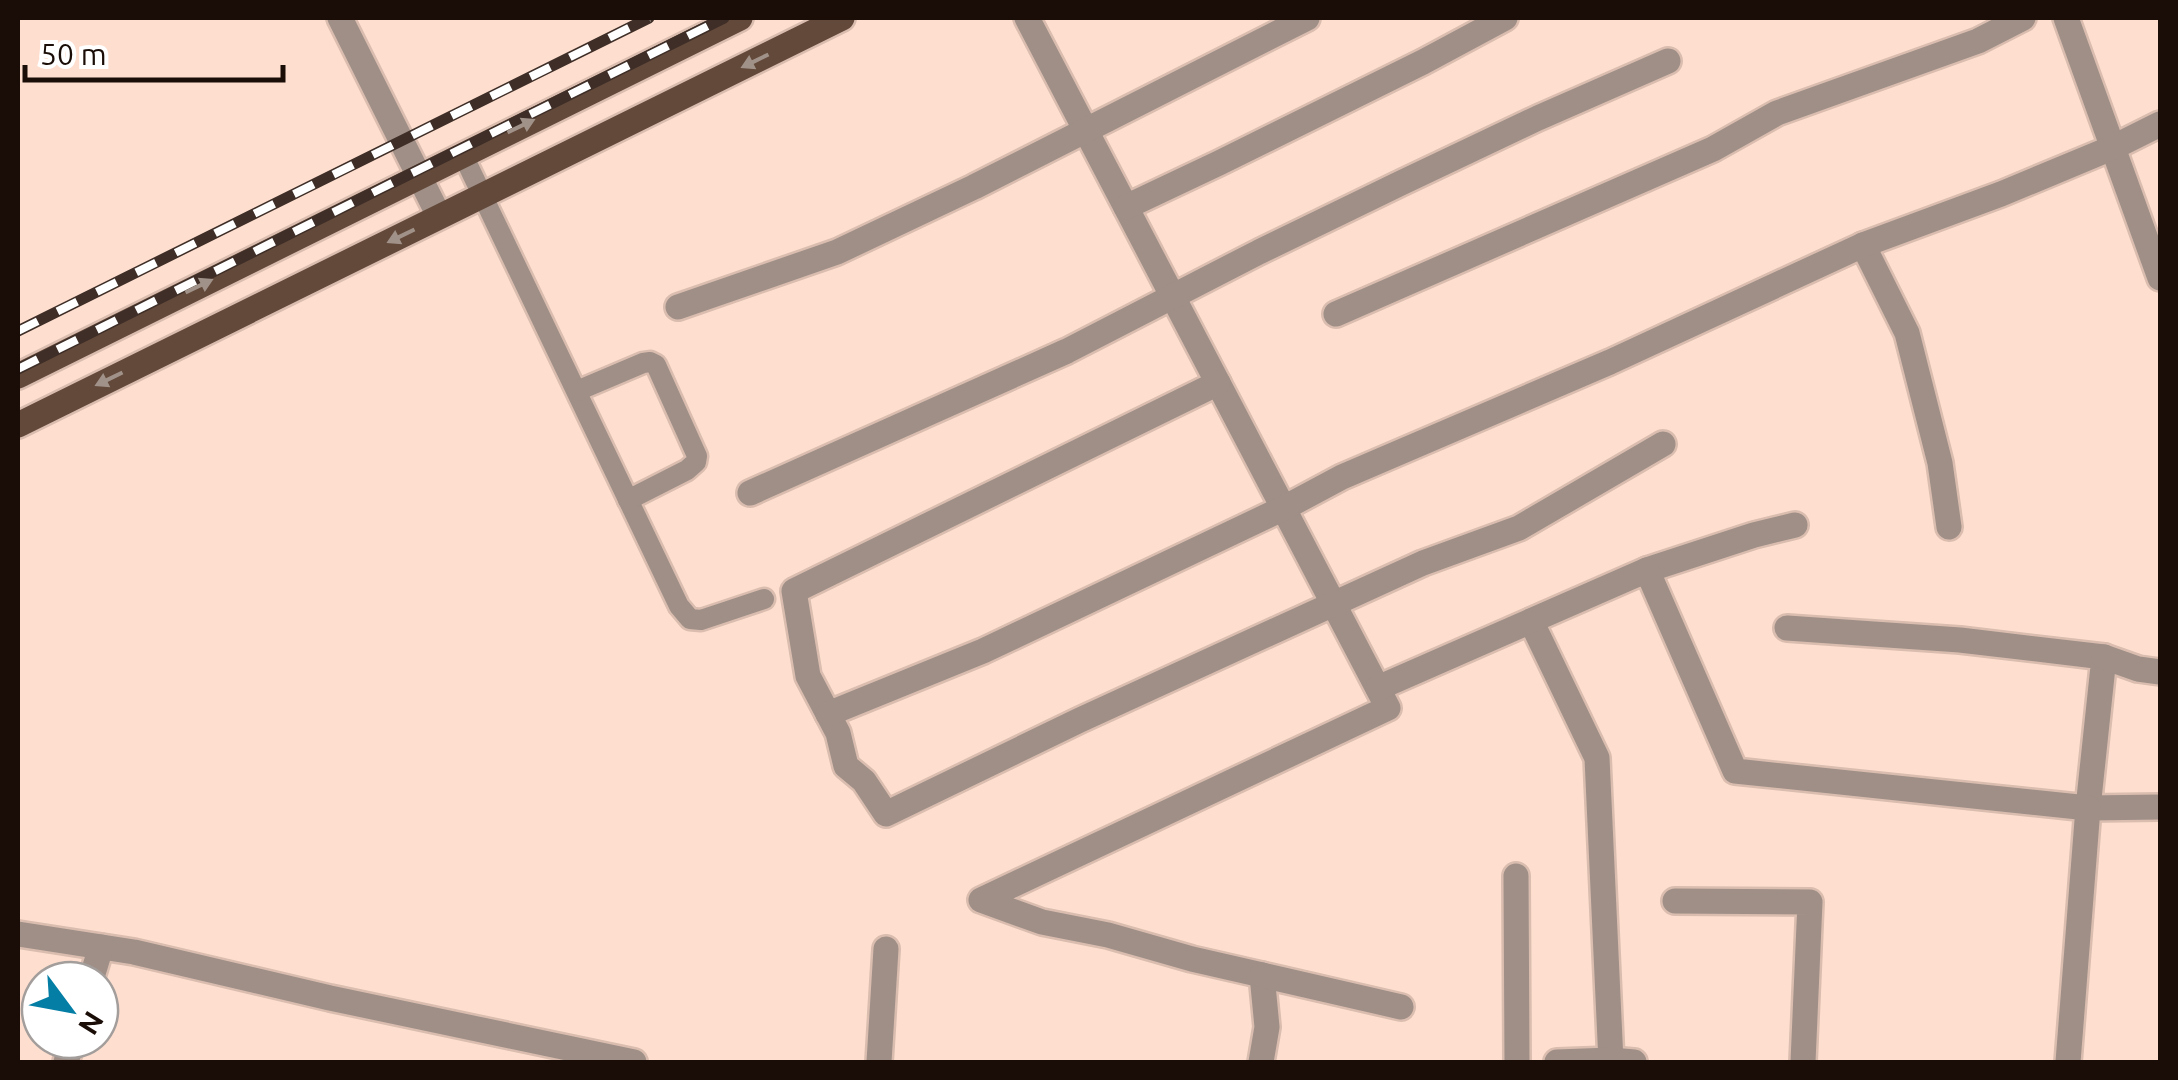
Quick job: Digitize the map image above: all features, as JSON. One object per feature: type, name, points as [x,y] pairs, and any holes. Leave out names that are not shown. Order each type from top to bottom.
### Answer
[{"type":"main road","points":[[18,376],[740,18]]},
{"type":"main road","points":[[18,424],[842,18]]},
{"type":"street","points":[[340,18],[440,216]]},
{"type":"street","points":[[1027,18],[1388,708],[982,900],[1042,922],[1400,1008]]},
{"type":"street","points":[[678,307],[837,252],[1307,18]]},
{"type":"street","points":[[1126,206],[1423,62],[1504,18]]},
{"type":"street","points":[[1336,314],[1712,148],[1777,113],[1978,40],[2022,18]]},
{"type":"street","points":[[2066,18],[2160,278]]},
{"type":"street","points":[[750,493],[1067,351],[1400,183],[1668,62]]},
{"type":"street","points":[[828,714],[983,651],[1342,477],[1627,354],[1863,245],[2000,194],[2160,124]]},
{"type":"street","points":[[1863,245],[1907,333],[1940,462],[1950,527]]},
{"type":"street","points":[[1218,383],[794,591],[808,676],[838,733],[846,766],[864,781],[886,814],[1080,720],[1424,563],[1519,528],[1662,444]]},
{"type":"street","points":[[1378,688],[1646,570],[1794,525]]},
{"type":"street","points":[[1646,570],[1735,771],[2088,808],[2160,807]]},
{"type":"street","points":[[1531,620],[1597,758],[1619,1062],[1557,1062]]},
{"type":"street","points":[[1788,628],[1960,640],[2104,657],[2160,672]]},
{"type":"street","points":[[2068,1062],[2104,657]]},
{"type":"street","points":[[1516,876],[1517,1062]]},
{"type":"street","points":[[1675,902],[1810,902],[1803,1062]]},
{"type":"street","points":[[18,934],[134,952],[634,1062]]},
{"type":"street","points":[[98,960],[102,947]]},
{"type":"street","points":[[879,1062],[886,948]]},
{"type":"street","points":[[1261,1062],[1267,1027],[1262,975]]},
{"type":"lane","points":[[464,154],[679,606],[690,619],[701,620],[764,599]]},
{"type":"lane","points":[[577,391],[643,363],[656,365],[697,456],[696,462],[628,500]]},
{"type":"railway","points":[[18,331],[649,18]]},
{"type":"railway","points":[[18,369],[724,18]]}]
